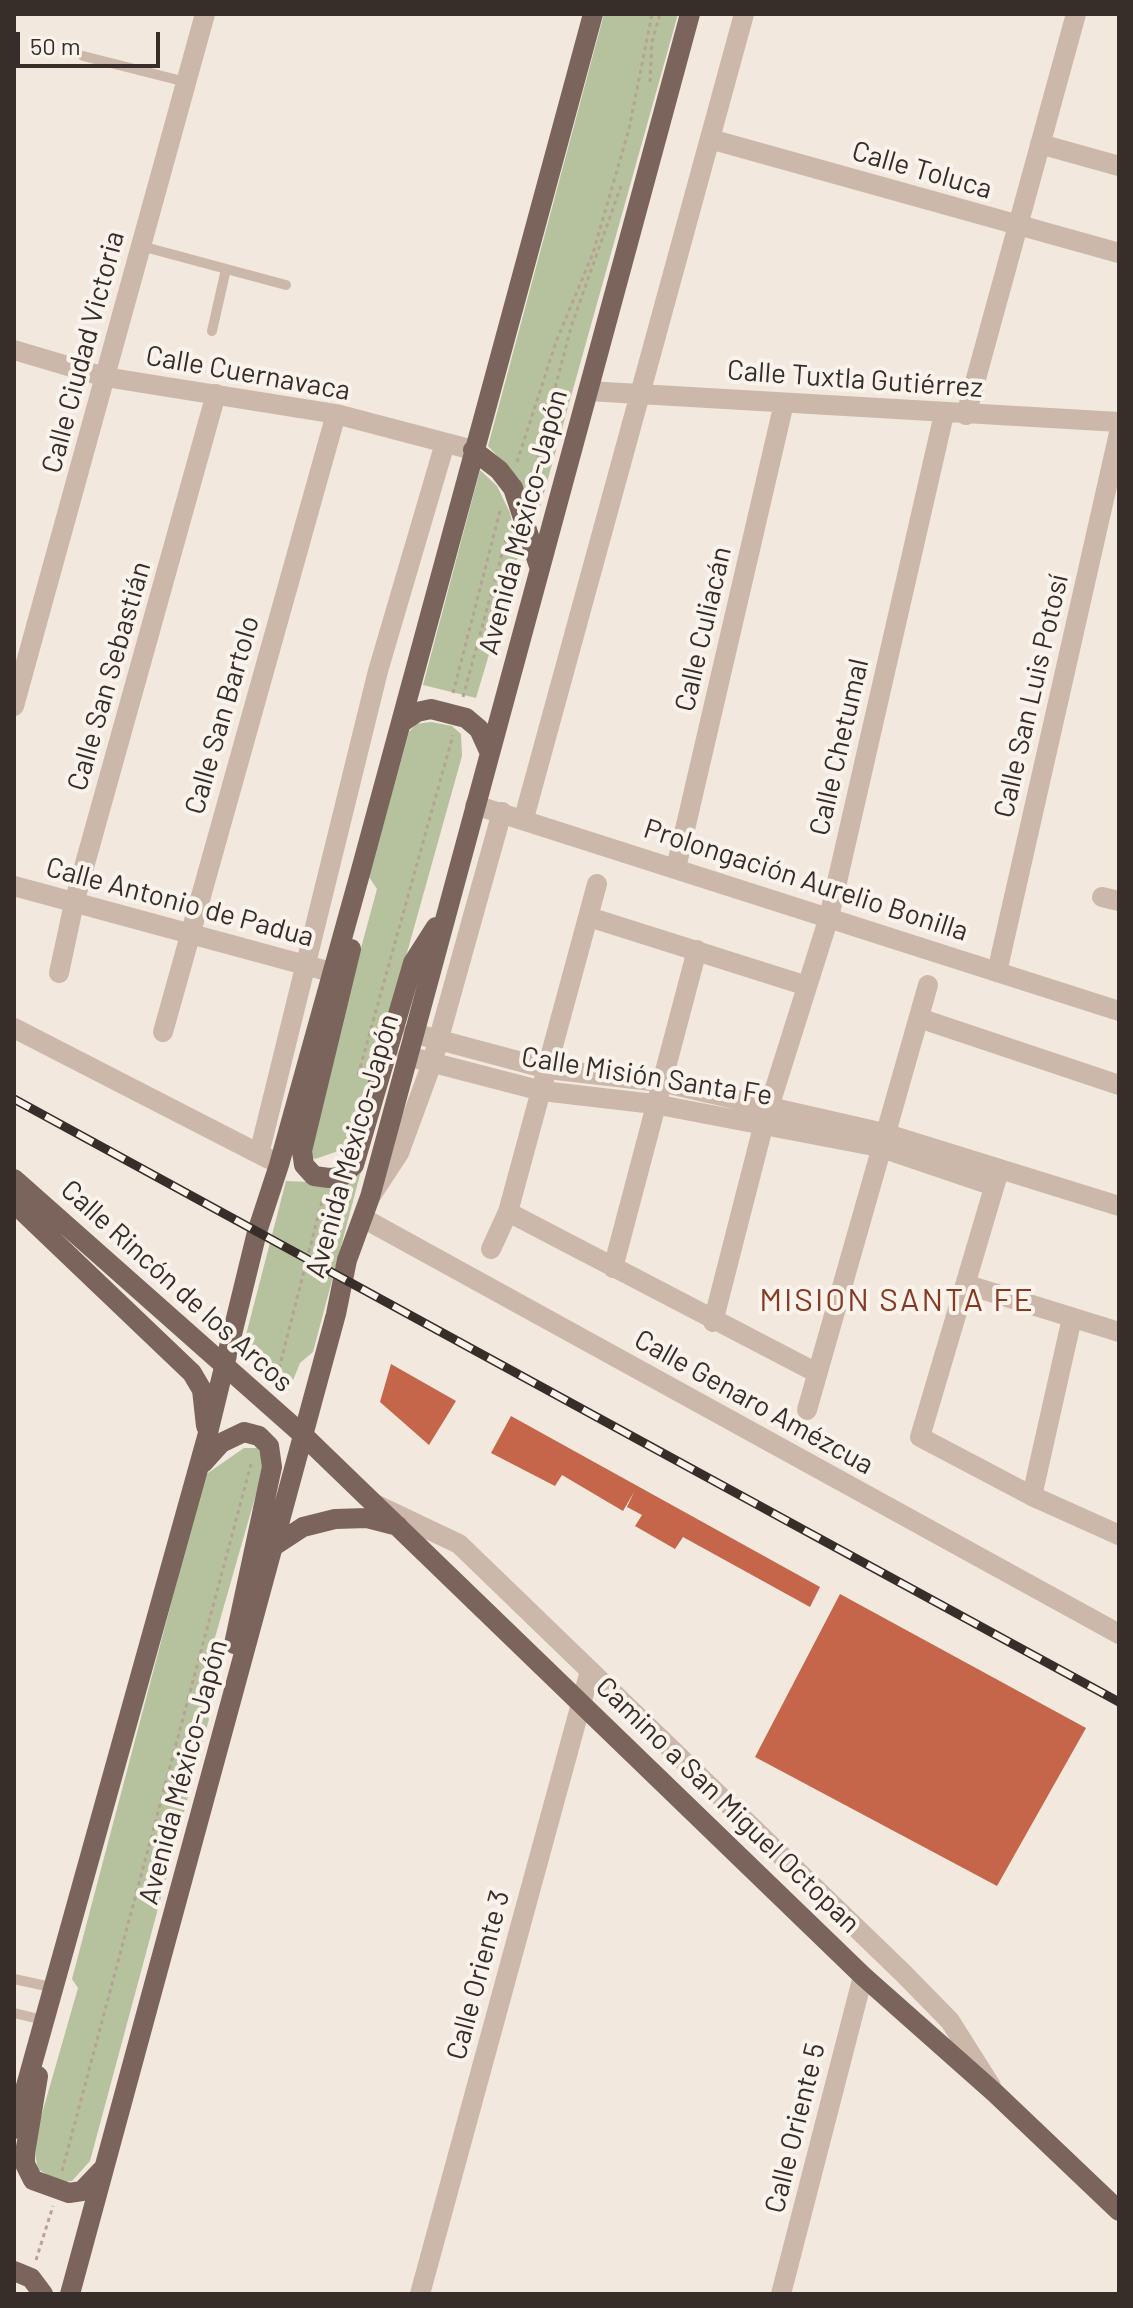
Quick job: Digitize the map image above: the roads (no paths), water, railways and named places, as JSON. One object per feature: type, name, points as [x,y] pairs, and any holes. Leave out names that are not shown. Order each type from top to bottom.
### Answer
[{"type":"main road","points":[[14,2129],[51,1987],[226,1368],[257,1232],[279,1165],[358,881],[593,14]]},
{"type":"main road","name":"Avenida México-Japón","points":[[70,2294],[274,1546],[336,1314],[347,1260],[370,1197],[690,14]]},
{"type":"main road","points":[[473,450],[499,470],[510,484],[520,505],[540,569]]},
{"type":"main road","points":[[401,723],[417,712],[431,709],[466,718],[479,729],[489,751]]},
{"type":"main road","points":[[358,881],[352,944],[302,1151],[304,1165],[314,1176],[341,1177],[354,1165],[413,963],[446,910]]},
{"type":"main road","name":"Calle Rincón de los Arcos","points":[[14,1179],[303,1435]]},
{"type":"main road","points":[[14,1199],[16,1205],[192,1373],[202,1390],[207,1437]]},
{"type":"main road","points":[[194,1480],[204,1461],[221,1443],[244,1432],[259,1436],[269,1446],[272,1467],[231,1657],[227,1715]]},
{"type":"main road","name":"Camino a San Miguel Octopan","points":[[303,1435],[863,1976],[995,2093],[1119,2211]]},
{"type":"main road","points":[[274,1546],[303,1527],[335,1519],[367,1518],[399,1526]]},
{"type":"main road","points":[[43,2020],[36,2103],[25,2164],[33,2180],[69,2193],[82,2191],[105,2166]]},
{"type":"main road","points":[[14,2271],[31,2278],[43,2294]]},
{"type":"street","name":"Calle Ciudad Victoria","points":[[14,706],[205,14]]},
{"type":"street","points":[[524,818],[744,14]]},
{"type":"street","points":[[966,415],[1076,14]]},
{"type":"street","name":"Calle Toluca","points":[[710,139],[1119,253]]},
{"type":"street","points":[[1040,144],[1119,166]]},
{"type":"street","name":"Calle Cuernavaca","points":[[14,350],[105,377],[336,414],[473,450]]},
{"type":"street","name":"Calle Tuxtla Gutiérrez","points":[[588,391],[1119,422]]},
{"type":"street","name":"Calle San Sebastián","points":[[59,973],[74,903],[216,394]]},
{"type":"street","name":"Calle Culiacán","points":[[676,868],[784,403]]},
{"type":"street","name":"Calle San Bartolo","points":[[163,1032],[336,414]]},
{"type":"street","name":"Calle Chetumal","points":[[713,1322],[767,1115],[829,917],[944,414]]},
{"type":"street","name":"Calle San Luis Potosí","points":[[997,972],[1119,433]]},
{"type":"street","points":[[259,1154],[303,965],[378,671],[445,443]]},
{"type":"street","name":"Prolongación Aurelio Bonilla","points":[[475,805],[524,818],[1119,1011]]},
{"type":"street","points":[[370,1197],[399,1153],[432,1063],[502,812]]},
{"type":"street","points":[[491,1249],[508,1212],[597,884]]},
{"type":"street","name":"Calle Antonio de Padua","points":[[14,886],[331,972]]},
{"type":"street","points":[[589,917],[807,986]]},
{"type":"street","points":[[613,1268],[697,950]]},
{"type":"street","points":[[807,1410],[928,985]]},
{"type":"street","points":[[919,1018],[1119,1085]]},
{"type":"street","points":[[14,1028],[279,1165]]},
{"type":"street","name":"Calle Misión Santa Fe","points":[[413,1033],[548,1069],[660,1082],[767,1115],[882,1140],[997,1177],[1119,1206]]},
{"type":"street","name":"Calle Misión Santa Fe","points":[[407,1056],[542,1091],[767,1115]]},
{"type":"street","points":[[997,1177],[968,1285],[920,1437],[1032,1496],[1119,1535]]},
{"type":"street","points":[[508,1212],[713,1322],[817,1373]]},
{"type":"street","name":"Calle Genaro Amézcua","points":[[363,1218],[1119,1634]]},
{"type":"street","points":[[968,1285],[1119,1332]]},
{"type":"street","points":[[1032,1496],[1072,1318]]},
{"type":"street","points":[[376,1504],[459,1544],[840,1910],[950,2021],[995,2093]]},
{"type":"street","name":"Calle Oriente 3","points":[[420,2294],[590,1671]]},
{"type":"street","name":"Calle Oriente 5","points":[[781,2294],[863,1976]]},
{"type":"lane","points":[[83,56],[186,82]]},
{"type":"lane","points":[[141,246],[286,285]]},
{"type":"lane","points":[[212,331],[226,269]]},
{"type":"lane","points":[[817,1930],[840,1910]]},
{"type":"lane","points":[[14,1979],[51,1987]]},
{"type":"lane","points":[[14,2013],[43,2020]]},
{"type":"railway","points":[[14,1099],[1119,1702]]},
{"type":"district","name":"MISION SANTA FE","points":[[897,1300]]}]
